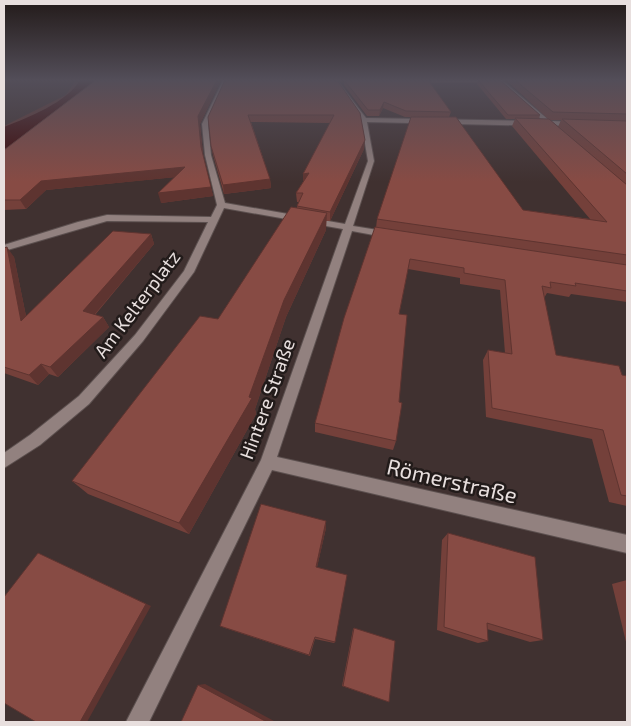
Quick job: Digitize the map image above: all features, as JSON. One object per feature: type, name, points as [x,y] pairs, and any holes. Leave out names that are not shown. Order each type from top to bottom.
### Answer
[{"type":"street","points":[[210,114],[206,124],[208,155],[221,205],[214,220]]},
{"type":"street","name":"Hintere Straße","points":[[137,722],[268,462],[371,161],[364,120],[359,114]]},
{"type":"street","points":[[539,114],[555,129]]},
{"type":"street","points":[[364,120],[588,124]]},
{"type":"street","points":[[221,205],[405,238]]},
{"type":"street","name":"Am Kelterplatz","points":[[4,248],[81,224],[107,218],[214,220],[189,272],[139,338],[84,400],[35,440],[4,461]]},
{"type":"street","name":"Römerstraße","points":[[268,462],[627,544]]},
{"type":"shaded area","points":[[28,114],[62,114],[54,121],[4,145],[4,126]]},
{"type":"building","points":[[51,114],[199,114],[201,147],[211,187],[158,193],[185,167],[41,181],[20,200],[4,200],[4,150]]},
{"type":"building","points":[[209,114],[360,114],[365,140],[330,212],[297,206],[303,193],[296,193],[309,173],[303,174],[334,115],[248,115],[270,179],[223,185],[211,146],[208,117]]},
{"type":"building","points":[[507,114],[540,115],[508,115]]},
{"type":"building","points":[[411,117],[456,117],[523,210],[607,222],[515,118],[549,119],[627,185],[627,255],[377,219]]},
{"type":"building","points":[[562,119],[627,121],[627,174]]},
{"type":"building","points":[[291,207],[327,213],[284,300],[249,397],[252,398],[179,523],[72,481],[200,316],[218,319]]},
{"type":"building","points":[[375,227],[627,265],[627,291],[575,283],[576,286],[550,282],[551,288],[542,286],[556,355],[619,366],[622,375],[627,376],[627,496],[621,495],[603,430],[492,408],[488,350],[512,354],[505,280],[464,273],[464,268],[410,259],[399,314],[407,315],[399,402],[402,403],[396,441],[315,423],[344,318]]},
{"type":"building","points":[[113,231],[151,234],[83,311],[103,317],[50,367],[41,364],[29,375],[4,367],[4,248],[7,247],[21,321]]},
{"type":"building","points":[[261,504],[326,521],[316,567],[347,575],[335,642],[315,637],[309,655],[220,626]]},
{"type":"building","points":[[448,533],[535,557],[543,640],[487,623],[488,641],[444,627]]},
{"type":"building","points":[[38,553],[146,604],[80,722],[36,722],[4,703],[4,597]]},
{"type":"building","points":[[354,628],[395,641],[389,702],[343,686]]},
{"type":"building","points":[[198,685],[267,722],[181,722]]},
{"type":"waterway","points":[[4,139],[44,121],[55,114]]}]
